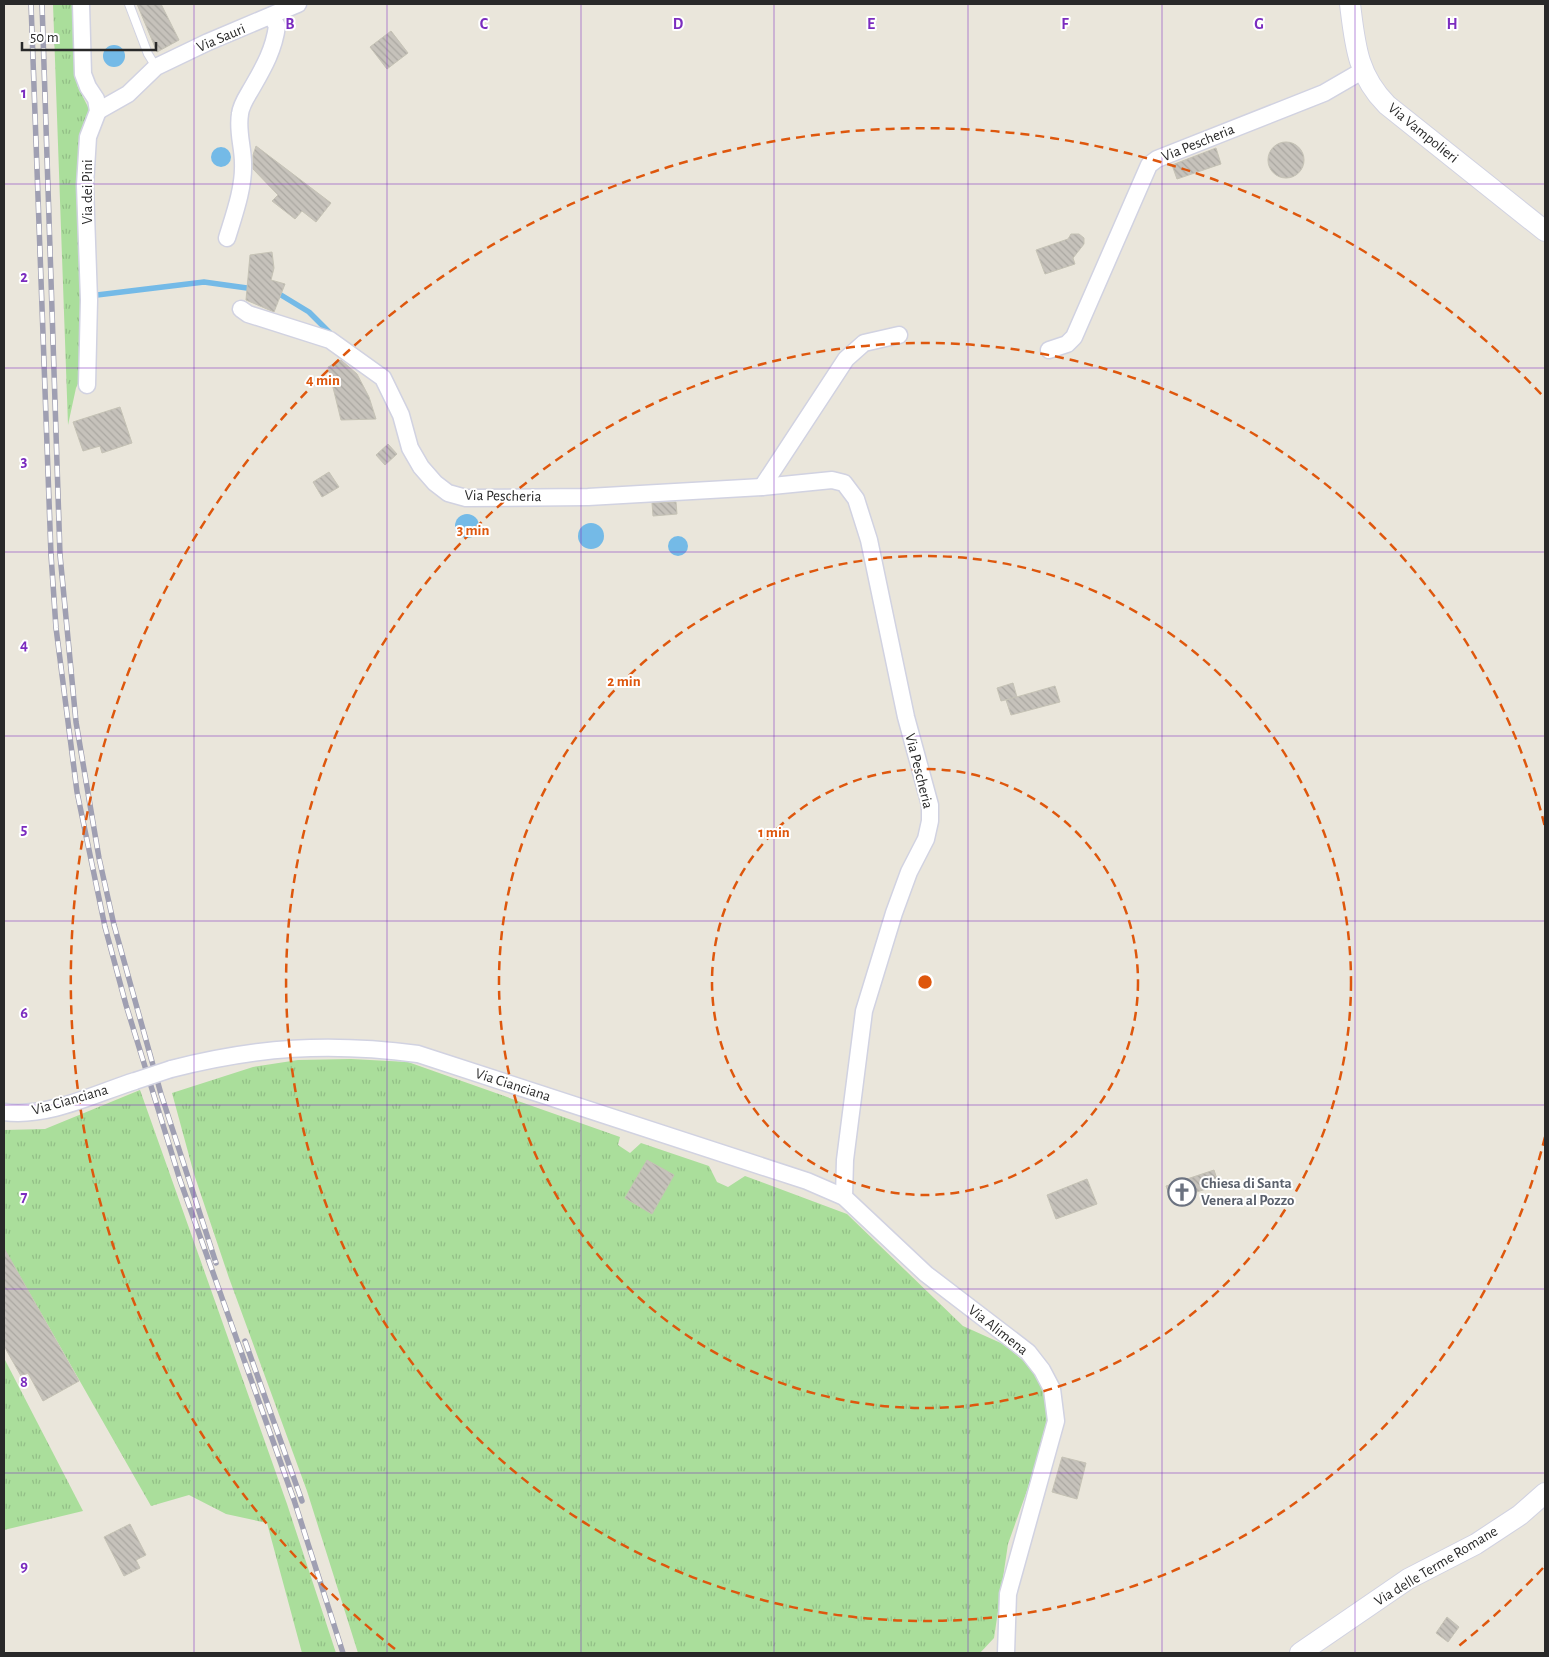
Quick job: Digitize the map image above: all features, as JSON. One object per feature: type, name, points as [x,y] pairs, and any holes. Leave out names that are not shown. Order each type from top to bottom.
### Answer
[{"type":"street","points":[[81,4],[83,74],[88,87],[96,99],[98,111]]},
{"type":"street","name":"Via Sauri","points":[[98,111],[128,94],[156,67],[208,42],[298,4]]},
{"type":"street","name":"Via Vampolieri","points":[[1350,4],[1355,44],[1362,71],[1372,90],[1387,105],[1545,231]]},
{"type":"street","points":[[227,238],[239,194],[244,165],[239,132],[240,114],[242,105],[265,64],[275,41],[277,26],[270,16]]},
{"type":"street","name":"Via Pescheria","points":[[1049,350],[1067,344],[1074,337],[1149,165],[1157,158],[1324,93],[1362,71]]},
{"type":"street","name":"Via dei Pini","points":[[87,385],[89,300],[85,185],[88,137],[98,111]]},
{"type":"street","name":"Via Pescheria","points":[[241,309],[248,314],[330,340],[383,378],[401,415],[410,448],[421,467],[435,483],[457,496],[466,498],[588,497],[762,487],[832,480],[844,483],[856,499],[869,540],[906,717],[930,805],[930,821],[926,839],[909,872],[894,913],[864,1010],[845,1160],[844,1197]]},
{"type":"street","points":[[762,487],[846,359],[864,343],[899,335]]},
{"type":"street","name":"Via Cianciana","points":[[4,1112],[16,1114],[42,1111],[171,1069],[242,1054],[295,1047],[370,1048],[418,1054],[807,1181],[844,1197]]},
{"type":"street","name":"Via Alimena","points":[[844,1197],[926,1274],[1028,1352],[1042,1370],[1052,1389],[1056,1421],[1008,1594],[1006,1653]]},
{"type":"street","name":"Via delle Terme Romane","points":[[1300,1653],[1408,1579],[1476,1544],[1520,1515],[1545,1493]]},
{"type":"lane","points":[[129,4],[148,54],[156,67]]},
{"type":"green space","points":[[53,4],[75,4],[77,85],[90,111],[84,124],[79,159],[84,371],[76,388],[68,425]]},
{"type":"green space","points":[[351,1059],[408,1062],[620,1137],[618,1145],[630,1153],[641,1143],[709,1166],[717,1182],[728,1187],[745,1176],[847,1214],[963,1326],[1003,1344],[1031,1367],[1041,1382],[1047,1399],[1048,1416],[1035,1468],[1008,1544],[994,1638],[980,1653],[358,1653],[307,1491],[229,1278],[194,1174],[172,1093],[253,1067],[298,1060]]},
{"type":"green space","points":[[140,1090],[287,1504],[336,1653],[302,1653],[267,1523],[226,1514],[189,1495],[151,1506],[4,1248],[4,1130],[45,1129]]},
{"type":"green space","points":[[4,1358],[83,1511],[4,1530]]},
{"type":"water","points":[[114,45],[122,48],[125,56],[122,64],[114,67],[106,64],[103,56],[106,48]]},
{"type":"water","points":[[221,147],[228,150],[231,157],[228,164],[221,167],[214,164],[211,157],[214,150]]},
{"type":"water","points":[[467,514],[475,518],[479,526],[475,534],[467,538],[459,534],[455,526],[459,518]]},
{"type":"water","points":[[591,523],[600,527],[604,536],[600,545],[591,549],[582,545],[578,536],[582,527]]},
{"type":"water","points":[[678,536],[685,539],[688,546],[685,553],[678,556],[671,553],[668,546],[671,539]]},
{"type":"building","points":[[137,4],[161,4],[179,40],[157,52]]},
{"type":"building","points":[[391,31],[408,53],[387,69],[370,47]]},
{"type":"building","points":[[1286,142],[1298,148],[1304,160],[1298,172],[1286,178],[1274,172],[1268,160],[1274,148]]},
{"type":"building","points":[[256,146],[331,203],[316,222],[302,211],[295,219],[272,201],[278,195],[253,169],[253,155]]},
{"type":"building","points":[[1216,148],[1221,164],[1177,179],[1172,165]]},
{"type":"building","points":[[1071,234],[1079,234],[1084,238],[1084,244],[1073,258],[1075,264],[1045,274],[1036,250],[1068,239]]},
{"type":"building","points":[[272,252],[274,268],[271,280],[285,284],[274,312],[246,300],[250,255]]},
{"type":"building","points":[[341,360],[357,374],[369,397],[376,419],[341,420],[328,367]]},
{"type":"building","points":[[120,407],[132,443],[102,453],[100,446],[83,451],[73,422]]},
{"type":"building","points":[[388,444],[397,454],[385,465],[376,455]]},
{"type":"building","points":[[329,472],[339,487],[322,497],[313,482]]},
{"type":"building","points":[[676,502],[677,514],[653,516],[652,503]]},
{"type":"building","points":[[1013,683],[1017,697],[1001,701],[997,688]]},
{"type":"building","points":[[1055,686],[1060,702],[1011,715],[1006,700]]},
{"type":"building","points":[[647,1160],[674,1175],[652,1214],[625,1198]]},
{"type":"building","name":"Chiesa di Santa Venera al Pozzo","points":[[1214,1170],[1219,1185],[1171,1200],[1166,1186]]},
{"type":"building","points":[[1087,1179],[1097,1204],[1056,1219],[1047,1195]]},
{"type":"building","points":[[4,1248],[79,1381],[43,1401],[28,1373],[21,1376],[4,1346]]},
{"type":"building","points":[[1062,1457],[1086,1463],[1077,1499],[1052,1492]]},
{"type":"building","points":[[130,1524],[146,1555],[136,1560],[140,1568],[124,1576],[104,1537]]},
{"type":"building","points":[[1447,1617],[1459,1627],[1448,1642],[1436,1633]]},
{"type":"waterway","points":[[97,295],[204,282],[247,288]]},
{"type":"waterway","points":[[281,295],[309,312],[332,335]]},
{"type":"railway","points":[[31,4],[51,555],[56,628],[77,792],[105,927],[126,1005],[180,1180],[294,1500],[343,1653]]},
{"type":"railway","points":[[42,4],[60,555],[76,722],[99,858],[114,925],[161,1094],[216,1263]]},
{"type":"railway","points":[[245,1341],[302,1501]]},
{"type":"place","name":"Chiesa di Santa Venera al Pozzo","points":[[1182,1192]]}]
